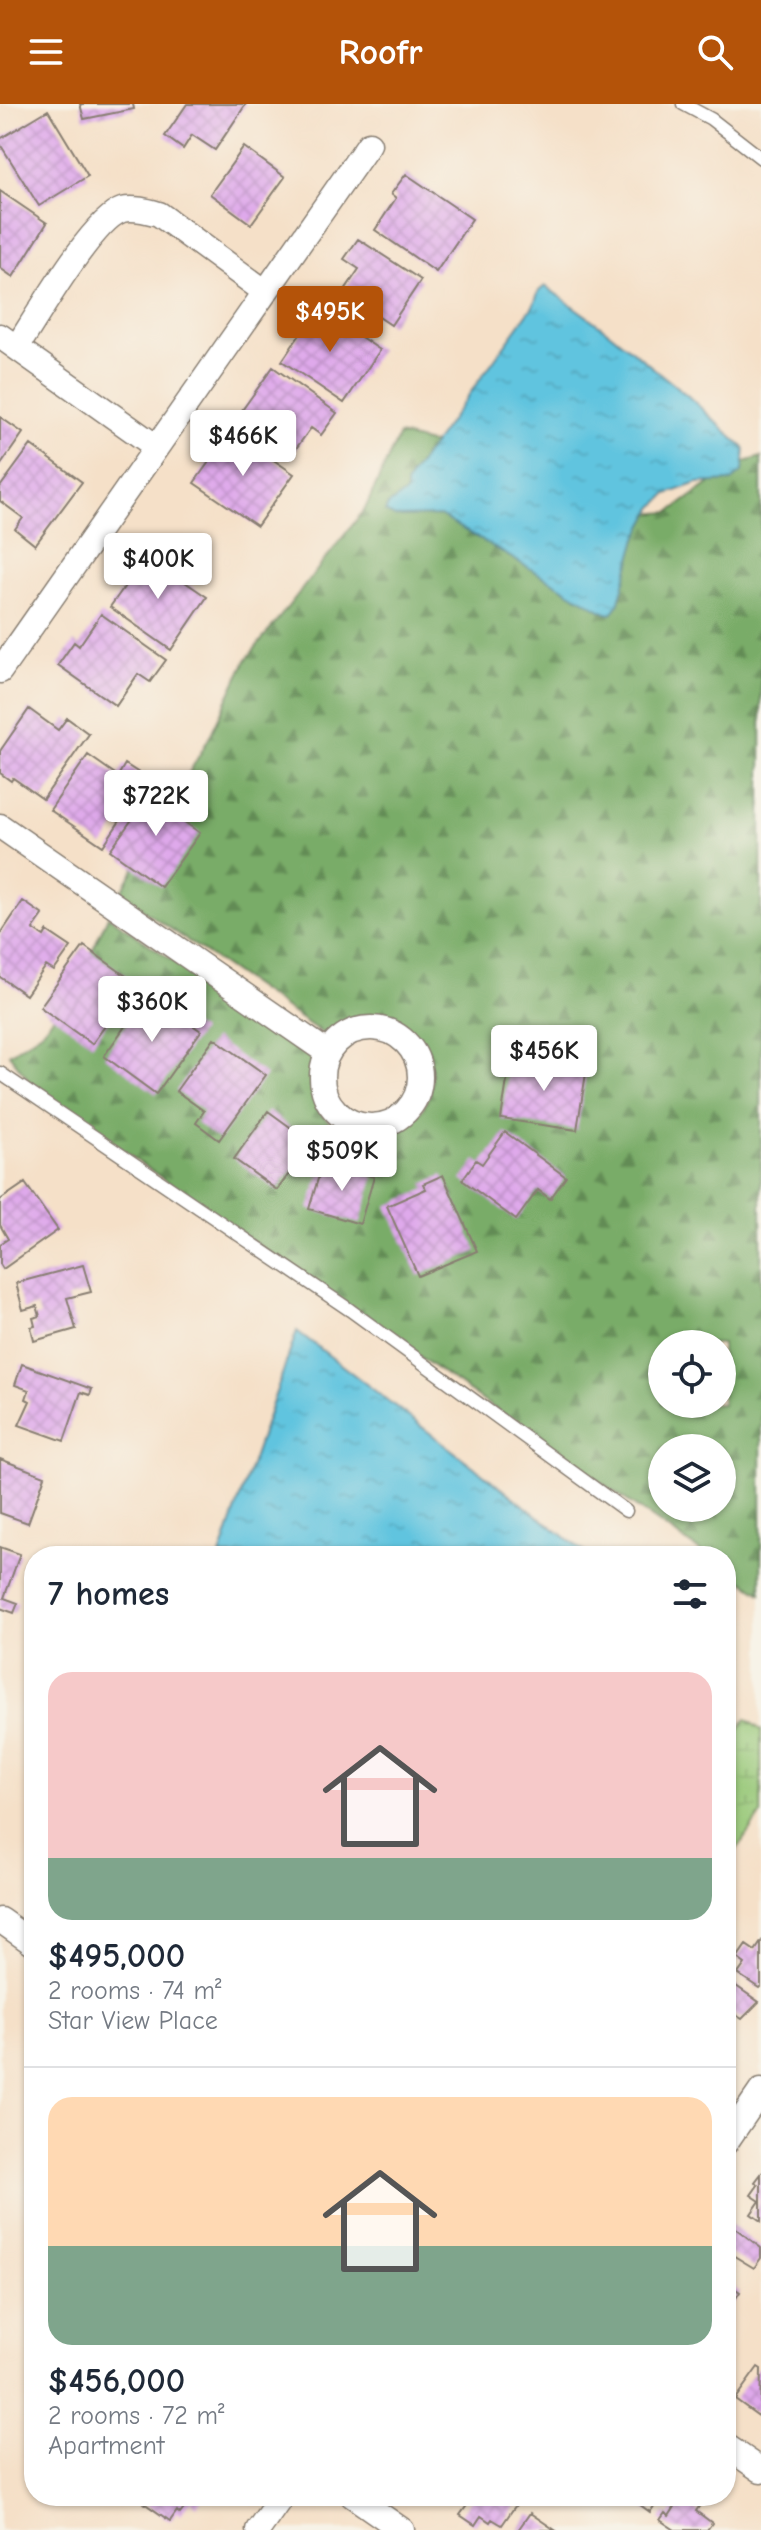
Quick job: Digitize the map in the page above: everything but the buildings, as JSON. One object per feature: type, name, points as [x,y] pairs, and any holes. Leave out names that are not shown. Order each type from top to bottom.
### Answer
[{"type":"street","points":[[0,671],[369,144]]},
{"type":"street","points":[[155,446],[9,341],[91,236],[107,218],[124,210],[144,209],[159,214],[264,291]]},
{"type":"street","points":[[0,826],[328,1053]]},
{"type":"street","points":[[381,1028],[396,1034],[408,1044],[416,1057],[420,1073],[419,1088],[413,1103],[395,1119],[371,1126],[354,1123],[329,1102],[322,1086],[322,1069],[328,1053],[337,1041],[350,1032],[381,1028]]},
{"type":"street","points":[[0,1920],[24,1937]]},
{"type":"street","points":[[736,2127],[761,2091]]},
{"type":"street","points":[[736,2453],[761,2470]]},
{"type":"street","points":[[258,2530],[275,2506]]},
{"type":"street","points":[[367,2506],[402,2530]]},
{"type":"lane","points":[[683,104],[711,119],[761,158]]},
{"type":"lane","points":[[0,1073],[350,1310],[626,1511]]},
{"type":"green space","points":[[399,435],[527,469],[605,517],[670,512],[735,465],[761,457],[761,1593],[736,1576],[736,1546],[693,1546],[658,1522],[736,1522],[736,1434],[648,1434],[648,1515],[39,1093],[9,1054],[40,1033],[72,995],[108,916],[314,1058],[311,1070],[313,1095],[332,1125],[355,1135],[385,1135],[402,1128],[423,1107],[432,1084],[429,1060],[417,1038],[398,1023],[376,1015],[351,1019],[326,1036],[120,894],[209,738],[246,660],[365,509]]},
{"type":"green space","points":[[746,1719],[761,1730],[761,1814],[736,1850],[736,1734]]},
{"type":"water","points":[[545,286],[688,396],[745,449],[743,471],[732,481],[698,483],[667,494],[653,508],[637,538],[618,605],[612,614],[440,516],[395,517],[385,512],[388,505],[406,493],[411,475]]},
{"type":"water","points":[[297,1331],[577,1546],[223,1546]]}]
